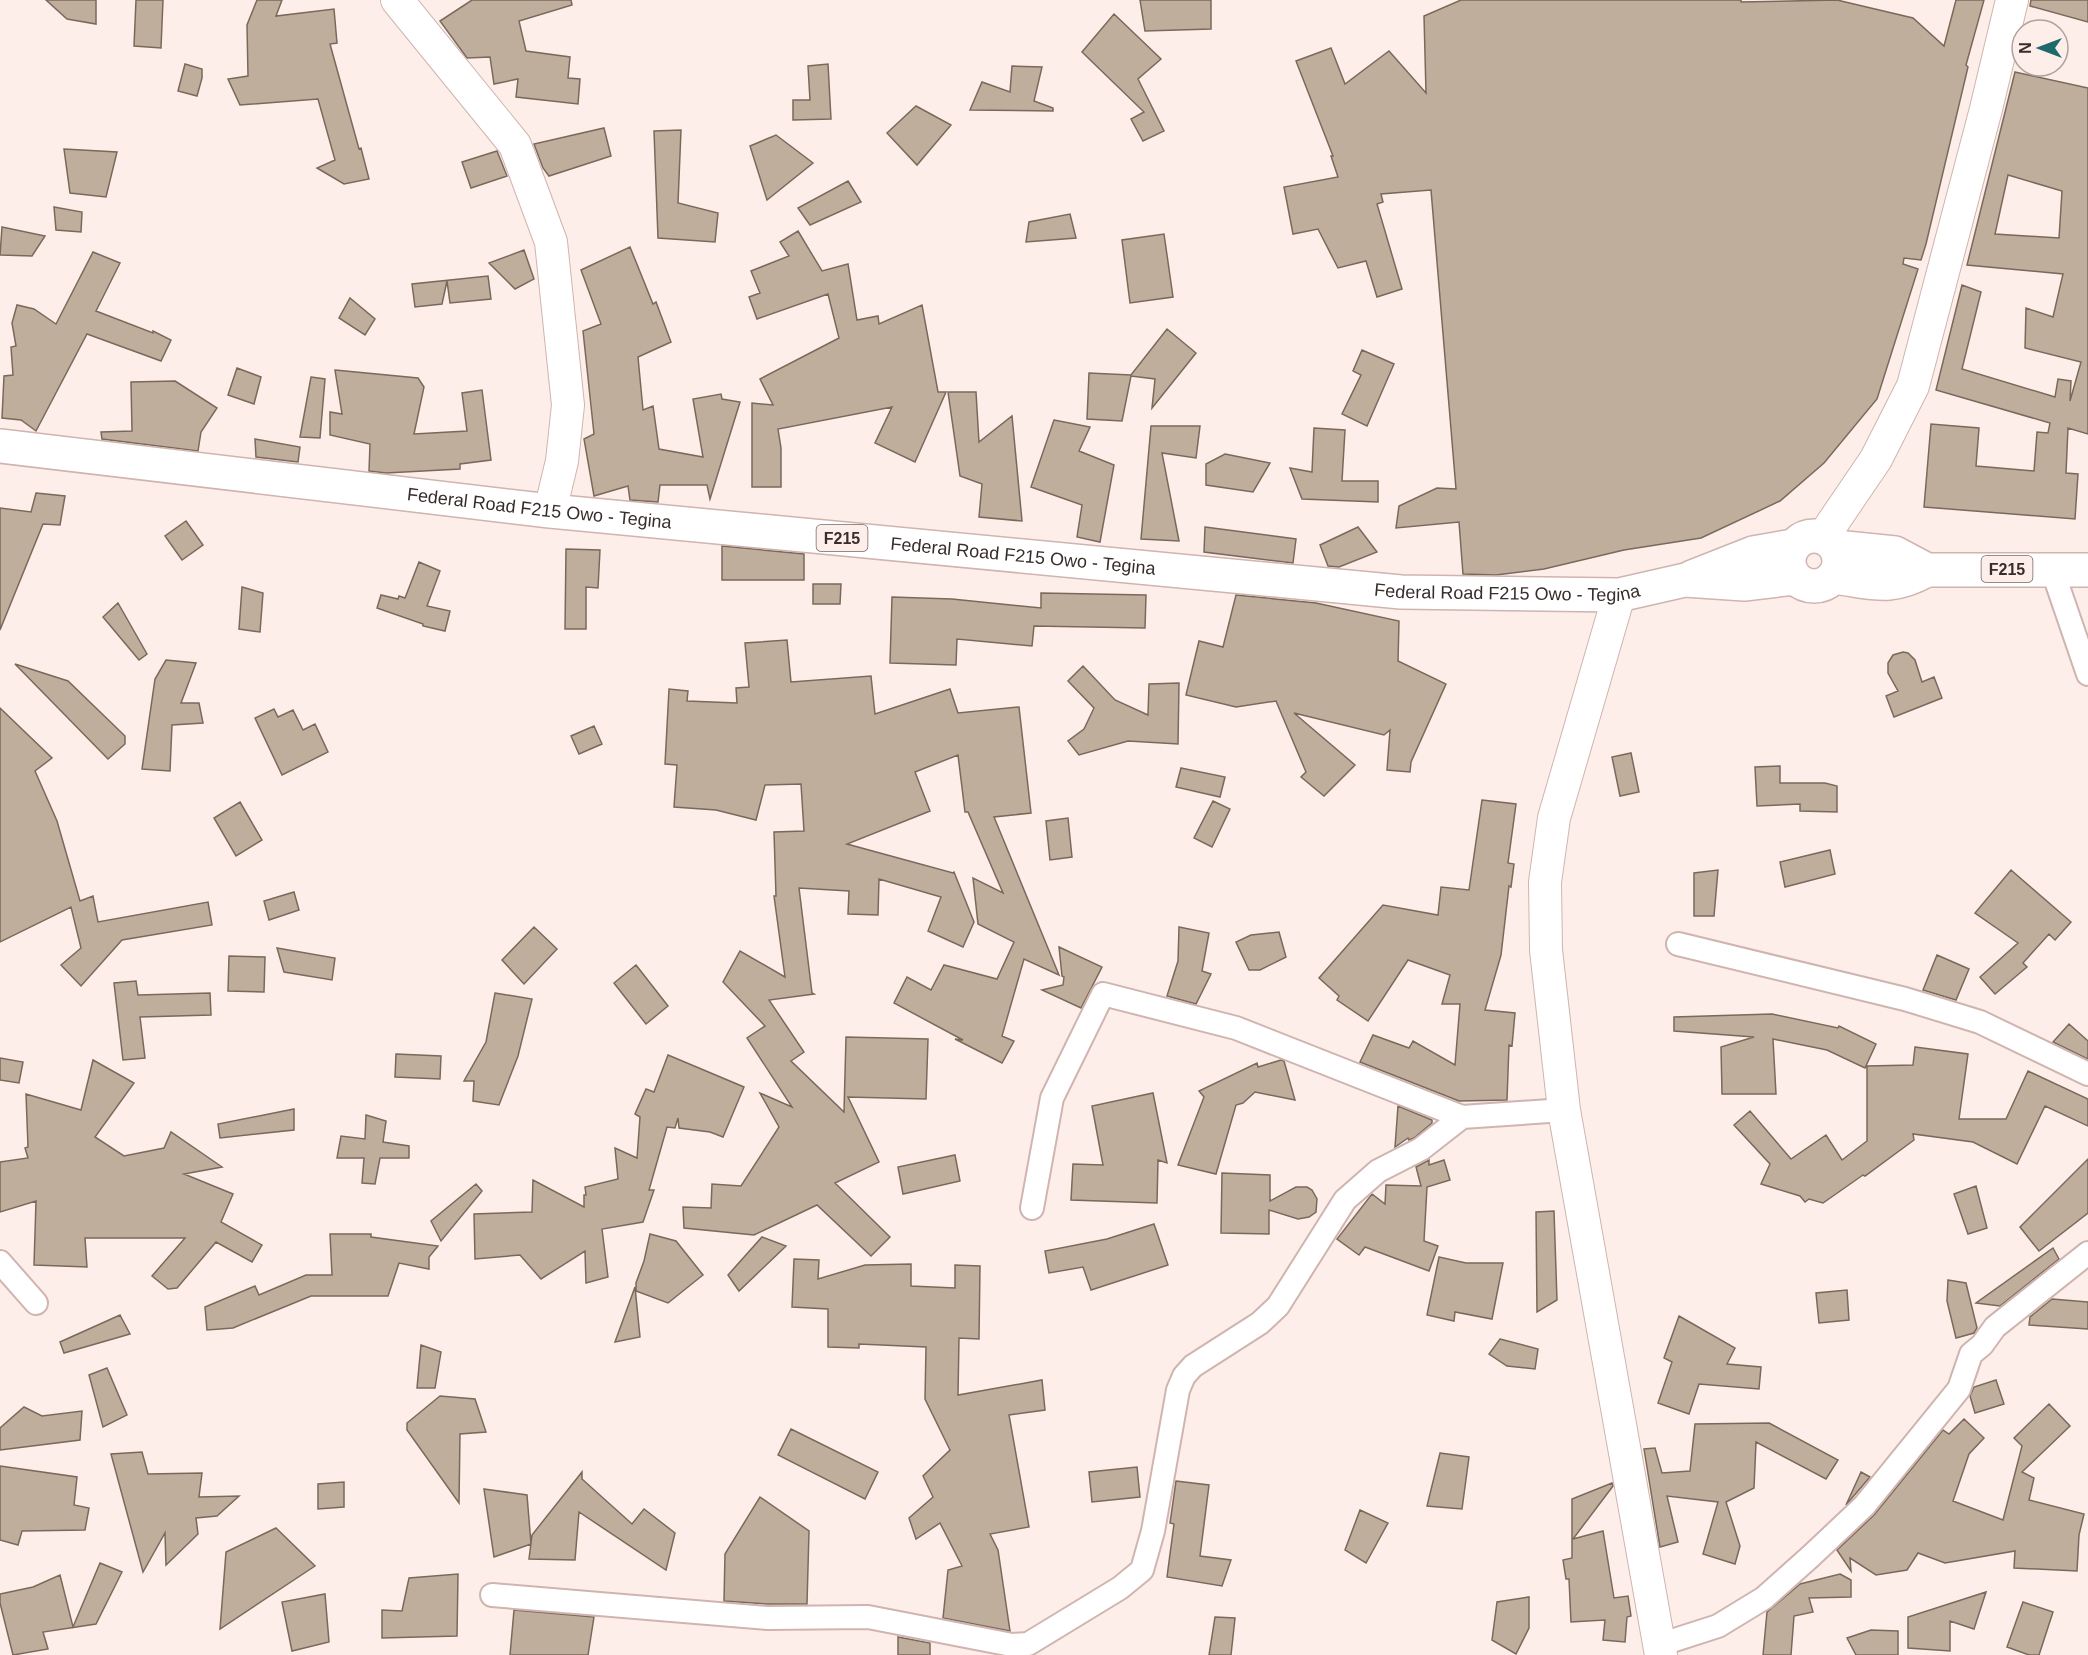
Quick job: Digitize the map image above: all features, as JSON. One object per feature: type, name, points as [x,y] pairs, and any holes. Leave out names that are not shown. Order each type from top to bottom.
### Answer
[{"type":"main road","points":[[397,0],[515,145],[551,242],[568,405],[562,461],[550,511]]},
{"type":"main road","points":[[1816,557],[1876,459],[1913,386],[2012,0]]},
{"type":"main road","name":"Federal Road F215 Owo - Tegina","points":[[0,446],[550,511],[1401,592],[1619,595],[1685,580],[1744,584],[1816,557]]},
{"type":"main road","name":"F215","points":[[1816,557],[1889,585],[1908,580],[1927,570],[2052,568],[2088,570]]},
{"type":"main road","points":[[1619,595],[1554,818],[1545,882],[1546,950],[1564,1110],[1660,1650]]},
{"type":"street","points":[[2052,568],[2088,674]]},
{"type":"street","points":[[1678,944],[1905,999],[1970,1019],[2048,1053],[2088,1074]]},
{"type":"street","points":[[1032,1208],[1052,1098],[1104,994],[1236,1028],[1462,1117],[1564,1110]]},
{"type":"street","points":[[492,1595],[767,1618],[868,1617],[1012,1645],[1028,1644],[1120,1588],[1142,1570],[1152,1532],[1178,1390],[1184,1376],[1193,1366],[1260,1323],[1278,1306],[1345,1200],[1378,1171],[1421,1149],[1462,1117]]},
{"type":"street","points":[[1660,1650],[1718,1626],[1764,1598],[1811,1556],[1864,1506],[1959,1389],[1971,1354],[1982,1345],[1995,1327],[2088,1253]]},
{"type":"street","points":[[0,1262],[36,1303]]},
{"type":"building","points":[[46,0],[96,0],[96,24],[67,19]]},
{"type":"building","points":[[136,0],[163,0],[161,48],[134,46]]},
{"type":"building","points":[[257,0],[282,0],[276,16],[334,9],[337,43],[330,44],[369,179],[344,184],[317,168],[335,160],[318,99],[240,105],[228,79],[248,76],[247,25]]},
{"type":"building","points":[[472,0],[571,0],[572,5],[519,21],[526,51],[570,57],[568,78],[580,79],[578,104],[516,97],[518,79],[494,84],[490,57],[467,58],[440,21]]},
{"type":"building","points":[[1140,0],[1211,0],[1211,29],[1145,31]]},
{"type":"building","points":[[1461,0],[1741,0],[1741,2],[1837,0],[1913,18],[1944,46],[1956,0],[1984,0],[1966,65],[1968,67],[1926,244],[1921,260],[1904,258],[1903,264],[1918,269],[1877,399],[1824,463],[1780,501],[1701,538],[1624,550],[1544,569],[1496,575],[1463,574],[1459,522],[1396,528],[1399,506],[1437,488],[1456,489],[1431,190],[1381,194],[1383,202],[1377,204],[1402,289],[1377,297],[1366,261],[1338,268],[1318,229],[1293,234],[1284,187],[1338,177],[1331,156],[1333,156],[1296,61],[1331,48],[1345,84],[1389,51],[1426,93],[1424,16]]},
{"type":"building","points":[[2031,0],[2088,0],[2088,22],[2030,6]]},
{"type":"building","points":[[1114,14],[1161,59],[1138,79],[1164,131],[1143,141],[1131,119],[1144,112],[1082,52]]},
{"type":"building","points":[[185,64],[202,69],[197,96],[178,91]]},
{"type":"building","points":[[828,64],[831,119],[793,120],[793,100],[810,100],[808,66]]},
{"type":"building","points":[[1012,66],[1042,67],[1034,101],[1053,108],[1053,111],[970,110],[982,82],[1010,92]]},
{"type":"building","points":[[2014,78],[2042,78],[2088,88],[2088,434],[2068,428],[2066,473],[2078,474],[2075,519],[1924,507],[1931,424],[1979,428],[1976,466],[2034,471],[2037,432],[2048,433],[2050,423],[1936,390],[1962,285],[1981,292],[1962,369],[2055,397],[2058,379],[2071,381],[2070,401],[2081,362],[2025,348],[2026,308],[2053,317],[2063,274],[1967,265]],"holes":[[[2008,175],[2062,191],[2059,238],[1995,234]]]},
{"type":"building","points":[[916,106],[951,125],[917,165],[887,133]]},
{"type":"building","points":[[604,128],[611,156],[549,176],[543,168],[534,144]]},
{"type":"building","points":[[681,130],[678,203],[718,213],[715,242],[658,238],[654,131]]},
{"type":"building","points":[[776,135],[813,163],[767,200],[750,146]]},
{"type":"building","points":[[64,149],[117,152],[106,197],[70,193]]},
{"type":"building","points":[[497,151],[507,176],[471,188],[462,162]]},
{"type":"building","points":[[848,181],[861,202],[810,225],[798,208]]},
{"type":"building","points":[[54,207],[82,212],[81,232],[56,230]]},
{"type":"building","points":[[1070,214],[1076,238],[1026,242],[1029,222]]},
{"type":"building","points":[[2,227],[45,236],[32,256],[0,255]]},
{"type":"building","points":[[798,231],[822,271],[848,264],[857,320],[878,316],[879,324],[922,305],[938,392],[946,392],[915,462],[875,443],[892,407],[778,429],[781,448],[781,487],[752,487],[752,403],[773,405],[760,379],[839,338],[828,294],[757,319],[749,297],[760,293],[751,271],[789,256],[780,242]]},
{"type":"building","points":[[1164,234],[1173,297],[1130,303],[1122,240]]},
{"type":"building","points":[[630,247],[653,304],[656,302],[671,342],[638,357],[643,410],[653,406],[659,449],[703,457],[693,399],[721,394],[722,399],[740,402],[710,499],[707,485],[660,485],[658,502],[630,500],[628,486],[594,496],[584,439],[594,434],[583,331],[601,324],[581,270]]},
{"type":"building","points":[[524,250],[534,279],[515,289],[489,263]]},
{"type":"building","points":[[93,252],[120,263],[96,311],[153,333],[153,331],[171,340],[161,361],[87,334],[36,431],[21,420],[2,418],[4,376],[13,375],[11,347],[16,346],[12,323],[17,305],[34,309],[56,324]]},
{"type":"building","points":[[488,276],[491,299],[450,303],[447,281],[442,304],[415,307],[412,284]]},
{"type":"building","points":[[350,298],[375,319],[365,335],[339,318]]},
{"type":"building","points":[[1167,329],[1196,353],[1152,408],[1155,379],[1131,376],[1122,421],[1087,419],[1089,373],[1131,375]]},
{"type":"building","points":[[1362,350],[1394,364],[1367,426],[1342,414],[1361,375],[1353,371]]},
{"type":"building","points":[[237,368],[261,377],[254,404],[228,395]]},
{"type":"building","points":[[335,370],[418,378],[424,387],[414,434],[467,431],[462,393],[482,390],[491,460],[460,464],[460,469],[386,473],[369,471],[370,444],[330,435],[330,412],[342,414]]},
{"type":"building","points":[[311,377],[325,379],[320,438],[300,437]]},
{"type":"building","points":[[175,381],[217,408],[201,432],[198,451],[102,439],[101,432],[132,431],[131,382]]},
{"type":"building","points":[[948,392],[976,392],[979,442],[1012,416],[1022,521],[979,517],[982,484],[960,476]]},
{"type":"building","points":[[1054,420],[1090,427],[1079,451],[1114,465],[1100,542],[1077,537],[1082,505],[1031,487]]},
{"type":"building","points":[[1151,426],[1200,426],[1196,458],[1162,453],[1179,541],[1141,539]]},
{"type":"building","points":[[1314,428],[1345,430],[1342,481],[1378,481],[1378,502],[1302,499],[1290,468],[1312,472]]},
{"type":"building","points":[[255,439],[300,447],[298,462],[256,457]]},
{"type":"building","points":[[1225,454],[1270,463],[1253,492],[1206,485],[1206,464]]},
{"type":"building","points":[[36,493],[65,496],[60,525],[43,524],[0,630],[0,508],[31,512]]},
{"type":"building","points":[[186,521],[203,545],[182,560],[165,536]]},
{"type":"building","points":[[1205,527],[1296,539],[1293,563],[1204,552]]},
{"type":"building","points":[[1358,527],[1377,552],[1339,567],[1328,566],[1320,545]]},
{"type":"building","points":[[722,546],[804,554],[804,580],[722,580]]},
{"type":"building","points":[[566,549],[600,550],[598,588],[586,587],[586,629],[565,629]]},
{"type":"building","points":[[419,562],[440,571],[427,606],[450,611],[445,631],[423,626],[423,624],[377,608],[381,595],[398,599],[399,596],[405,598]]},
{"type":"building","points":[[813,584],[841,584],[840,604],[813,604]]},
{"type":"building","points":[[242,587],[263,593],[260,632],[239,629]]},
{"type":"building","points":[[1041,593],[1146,595],[1145,628],[1034,626],[1032,646],[957,639],[956,665],[890,663],[892,597],[952,599],[1041,608]]},
{"type":"building","points":[[1236,595],[1316,603],[1399,621],[1398,661],[1446,684],[1411,762],[1410,772],[1387,770],[1390,730],[1384,735],[1294,713],[1355,765],[1324,796],[1301,777],[1306,772],[1276,701],[1236,707],[1186,695],[1199,641],[1223,647]]},
{"type":"building","points":[[118,603],[147,654],[139,660],[103,617]]},
{"type":"building","points":[[787,640],[791,682],[871,676],[875,714],[950,689],[958,713],[1019,707],[1031,813],[994,817],[1059,975],[1024,959],[1002,1036],[1014,1041],[1002,1063],[955,1039],[963,1040],[894,1003],[907,977],[931,990],[944,965],[997,979],[1014,942],[978,924],[973,878],[1003,893],[968,812],[965,812],[958,755],[915,772],[930,811],[847,844],[954,872],[974,922],[963,947],[928,931],[941,897],[879,879],[878,915],[848,914],[849,891],[799,888],[812,993],[814,994],[769,1000],[804,1052],[791,1061],[844,1112],[846,1037],[928,1039],[926,1099],[848,1097],[879,1162],[835,1183],[890,1237],[871,1256],[817,1205],[754,1235],[684,1228],[683,1207],[711,1208],[712,1184],[741,1186],[779,1127],[760,1093],[792,1107],[747,1038],[765,1026],[723,982],[740,951],[785,977],[774,896],[776,896],[774,832],[804,831],[801,784],[765,785],[756,820],[716,810],[674,807],[677,765],[665,764],[669,689],[688,691],[687,701],[737,703],[736,688],[749,687],[745,643]]},
{"type":"building","points":[[1908,653],[1915,660],[1922,682],[1934,677],[1942,698],[1894,717],[1886,696],[1898,691],[1888,673],[1888,663],[1893,655]]},
{"type":"building","points":[[166,660],[196,663],[181,703],[199,703],[203,723],[172,725],[170,771],[142,769],[155,679]]},
{"type":"building","points":[[15,664],[68,681],[125,736],[125,744],[108,759]]},
{"type":"building","points":[[1083,666],[1115,700],[1148,715],[1149,684],[1179,683],[1178,744],[1128,741],[1079,755],[1068,741],[1084,729],[1094,708],[1068,681]]},
{"type":"building","points":[[0,708],[52,758],[35,771],[57,821],[80,901],[93,896],[98,922],[208,902],[212,925],[122,940],[81,986],[61,965],[81,948],[71,907],[0,942]]},
{"type":"building","points":[[274,709],[278,717],[293,710],[303,730],[315,724],[328,752],[282,775],[255,718]]},
{"type":"building","points":[[594,726],[602,744],[579,754],[571,736]]},
{"type":"building","points":[[1631,753],[1639,792],[1620,796],[1612,757]]},
{"type":"building","points":[[1780,766],[1780,783],[1825,783],[1837,786],[1837,812],[1800,811],[1800,804],[1757,806],[1755,767]]},
{"type":"building","points":[[1181,768],[1225,777],[1220,797],[1176,787]]},
{"type":"building","points":[[1482,800],[1516,804],[1508,863],[1514,864],[1511,887],[1509,886],[1501,955],[1485,1010],[1515,1013],[1512,1046],[1509,1045],[1507,1100],[1459,1101],[1360,1062],[1373,1035],[1409,1048],[1413,1041],[1455,1065],[1460,1004],[1442,1004],[1450,975],[1408,960],[1368,1021],[1337,1000],[1339,996],[1319,978],[1383,905],[1438,915],[1441,887],[1469,890]]},
{"type":"building","points":[[1213,801],[1230,809],[1212,847],[1194,838]]},
{"type":"building","points":[[240,802],[262,840],[236,856],[214,818]]},
{"type":"building","points":[[1068,818],[1072,857],[1050,860],[1046,821]]},
{"type":"building","points":[[1830,850],[1835,874],[1785,887],[1780,862]]},
{"type":"building","points":[[1718,870],[1714,916],[1694,916],[1694,873]]},
{"type":"building","points":[[2011,870],[2071,922],[2055,940],[2049,934],[2023,963],[2027,967],[1995,994],[1980,977],[2018,943],[1975,913]]},
{"type":"building","points":[[294,892],[299,910],[269,920],[264,901]]},
{"type":"building","points":[[534,927],[557,949],[524,984],[502,960]]},
{"type":"building","points":[[1179,927],[1209,933],[1202,971],[1211,974],[1196,1004],[1167,996],[1178,961]]},
{"type":"building","points":[[1279,932],[1286,957],[1260,970],[1249,970],[1236,942],[1251,935]]},
{"type":"building","points":[[1059,947],[1102,967],[1081,1008],[1042,990],[1063,985],[1064,977],[1062,976]]},
{"type":"building","points":[[277,948],[335,958],[332,980],[284,972]]},
{"type":"building","points":[[1937,955],[1969,969],[1956,1000],[1923,990]]},
{"type":"building","points":[[229,956],[265,957],[264,992],[228,991]]},
{"type":"building","points":[[636,965],[668,1006],[646,1024],[614,983]]},
{"type":"building","points":[[136,981],[138,995],[210,993],[211,1015],[140,1017],[145,1058],[123,1060],[114,983]]},
{"type":"building","points":[[495,993],[532,999],[518,1056],[499,1105],[473,1101],[474,1081],[464,1081],[486,1042]]},
{"type":"building","points":[[1772,1014],[1838,1028],[1839,1026],[1876,1044],[1865,1068],[1827,1050],[1773,1039],[1776,1094],[1722,1094],[1721,1047],[1754,1037],[1674,1031],[1674,1017]]},
{"type":"building","points":[[2069,1024],[2088,1041],[2088,1059],[2053,1042]]},
{"type":"building","points":[[1915,1047],[1968,1054],[1959,1119],[2006,1119],[2028,1071],[2088,1099],[2088,1126],[2045,1106],[2017,1164],[1973,1142],[1913,1134],[1914,1140],[1823,1203],[1809,1199],[1805,1202],[1800,1196],[1761,1184],[1770,1164],[1734,1125],[1750,1111],[1791,1159],[1826,1135],[1842,1160],[1867,1141],[1867,1066],[1913,1065]]},
{"type":"building","points":[[396,1054],[441,1056],[440,1079],[395,1077]]},
{"type":"building","points":[[668,1055],[744,1087],[723,1137],[710,1132],[679,1128],[678,1118],[675,1128],[667,1127],[649,1190],[654,1190],[643,1222],[602,1229],[608,1277],[586,1283],[585,1251],[541,1279],[520,1255],[475,1259],[474,1214],[532,1212],[533,1180],[584,1207],[585,1187],[618,1179],[615,1148],[637,1158],[640,1117],[635,1114],[646,1089],[654,1092]]},
{"type":"building","points":[[0,1058],[23,1062],[19,1083],[0,1080]]},
{"type":"building","points":[[93,1060],[134,1083],[95,1137],[124,1156],[164,1148],[171,1132],[222,1167],[184,1174],[233,1194],[221,1222],[262,1245],[252,1262],[216,1242],[177,1288],[168,1289],[152,1276],[185,1238],[85,1238],[87,1267],[34,1265],[36,1201],[0,1212],[0,1162],[28,1158],[25,1148],[28,1147],[26,1094],[81,1110]]},
{"type":"building","points":[[1284,1061],[1295,1100],[1255,1092],[1243,1103],[1236,1105],[1216,1174],[1178,1165],[1204,1097],[1199,1091],[1257,1063],[1258,1067]]},
{"type":"building","points":[[1153,1093],[1167,1163],[1158,1160],[1157,1203],[1071,1200],[1073,1164],[1103,1165],[1092,1106]]},
{"type":"building","points":[[1398,1106],[1432,1120],[1432,1123],[1414,1138],[1409,1140],[1408,1138],[1395,1147]]},
{"type":"building","points":[[294,1109],[294,1130],[220,1138],[218,1124]]},
{"type":"building","points":[[366,1115],[386,1121],[383,1142],[409,1146],[409,1158],[380,1158],[375,1184],[362,1183],[364,1158],[337,1158],[341,1136],[365,1139]]},
{"type":"building","points":[[955,1155],[960,1181],[903,1194],[898,1167]]},
{"type":"building","points":[[2088,1159],[2088,1213],[2039,1251],[2020,1227]]},
{"type":"building","points":[[1429,1160],[1429,1165],[1444,1160],[1450,1180],[1427,1187],[1424,1241],[1438,1246],[1429,1271],[1365,1247],[1359,1255],[1337,1239],[1372,1194],[1385,1204],[1386,1185],[1421,1186],[1416,1167]]},
{"type":"building","points":[[1222,1173],[1270,1175],[1270,1201],[1296,1187],[1307,1187],[1312,1190],[1317,1199],[1316,1212],[1309,1217],[1298,1219],[1269,1210],[1269,1234],[1221,1233]]},
{"type":"building","points":[[476,1184],[482,1191],[441,1241],[431,1221]]},
{"type":"building","points":[[1976,1186],[1987,1228],[1968,1234],[1954,1194]]},
{"type":"building","points":[[1554,1211],[1557,1300],[1537,1312],[1536,1212]]},
{"type":"building","points":[[1154,1224],[1168,1265],[1091,1290],[1083,1267],[1049,1273],[1045,1251],[1107,1239]]},
{"type":"building","points":[[330,1234],[371,1234],[371,1237],[438,1246],[429,1257],[429,1269],[399,1263],[388,1296],[311,1296],[233,1328],[207,1330],[205,1307],[255,1286],[259,1295],[306,1275],[332,1275]]},
{"type":"building","points":[[650,1234],[676,1241],[703,1275],[668,1303],[636,1291],[636,1283]]},
{"type":"building","points":[[762,1237],[786,1246],[739,1291],[728,1275]]},
{"type":"building","points":[[2053,1248],[2059,1259],[2000,1306],[1976,1303]]},
{"type":"building","points":[[1439,1257],[1466,1263],[1503,1263],[1492,1319],[1455,1312],[1454,1321],[1427,1315]]},
{"type":"building","points":[[794,1259],[819,1260],[818,1279],[865,1265],[911,1264],[911,1286],[955,1288],[955,1265],[980,1266],[979,1339],[959,1338],[958,1395],[1042,1380],[1045,1410],[1009,1415],[1029,1527],[990,1534],[998,1550],[1010,1631],[943,1618],[948,1570],[962,1566],[940,1523],[916,1539],[909,1518],[933,1497],[923,1476],[950,1450],[925,1399],[926,1347],[859,1344],[859,1348],[828,1347],[828,1309],[792,1307]]},
{"type":"building","points":[[1948,1280],[1966,1283],[1977,1328],[1974,1333],[1956,1338],[1947,1301]]},
{"type":"building","points":[[635,1287],[640,1337],[615,1342]]},
{"type":"building","points":[[1847,1290],[1849,1320],[1819,1323],[1816,1293]]},
{"type":"building","points":[[2052,1299],[2088,1302],[2088,1329],[2029,1325],[2030,1317]]},
{"type":"building","points":[[120,1315],[130,1334],[64,1353],[60,1342]]},
{"type":"building","points":[[1679,1316],[1735,1348],[1727,1364],[1761,1367],[1759,1389],[1699,1384],[1689,1414],[1658,1403],[1672,1362],[1664,1358]]},
{"type":"building","points":[[1500,1339],[1538,1349],[1535,1369],[1507,1366],[1489,1354]]},
{"type":"building","points":[[421,1345],[441,1352],[435,1388],[417,1388]]},
{"type":"building","points":[[107,1368],[127,1415],[103,1427],[89,1375]]},
{"type":"building","points":[[1996,1380],[2004,1404],[1975,1413],[1970,1396],[1974,1387]]},
{"type":"building","points":[[440,1396],[475,1399],[486,1432],[460,1434],[459,1503],[407,1430],[407,1423]]},
{"type":"building","points":[[2049,1404],[2070,1426],[2022,1472],[2034,1478],[2029,1500],[2084,1514],[2079,1535],[2077,1571],[2014,1568],[2015,1551],[1945,1563],[1918,1553],[1907,1570],[1876,1575],[1850,1558],[1851,1571],[1837,1550],[1874,1515],[1943,1430],[1949,1434],[1964,1419],[1984,1438],[1969,1454],[1953,1501],[2003,1520],[2022,1446],[2014,1438]]},
{"type":"building","points":[[24,1407],[42,1416],[82,1411],[80,1440],[0,1450],[0,1428]]},
{"type":"building","points":[[1769,1423],[1838,1460],[1826,1479],[1756,1442],[1754,1488],[1726,1502],[1740,1546],[1735,1564],[1703,1554],[1718,1502],[1667,1496],[1678,1542],[1660,1547],[1644,1449],[1655,1448],[1662,1473],[1690,1471],[1695,1424]]},
{"type":"building","points":[[791,1429],[878,1472],[865,1499],[778,1455]]},
{"type":"building","points":[[142,1452],[148,1474],[202,1473],[199,1497],[239,1496],[217,1516],[196,1518],[198,1534],[166,1565],[165,1533],[143,1572],[111,1454]]},
{"type":"building","points":[[1440,1453],[1469,1457],[1462,1509],[1427,1506]]},
{"type":"building","points":[[0,1466],[77,1477],[74,1505],[89,1508],[85,1530],[22,1531],[18,1545],[0,1540]]},
{"type":"building","points":[[1137,1467],[1140,1497],[1092,1502],[1089,1472]]},
{"type":"building","points":[[582,1472],[582,1479],[632,1524],[644,1509],[675,1533],[666,1570],[579,1512],[575,1560],[529,1559],[532,1535]]},
{"type":"building","points":[[1861,1472],[1870,1477],[1846,1505]]},
{"type":"building","points":[[1176,1481],[1209,1485],[1200,1556],[1231,1560],[1222,1586],[1167,1577],[1174,1524],[1170,1523]]},
{"type":"building","points":[[344,1482],[344,1507],[318,1509],[318,1484]]},
{"type":"building","points":[[1612,1483],[1613,1486],[1573,1539],[1603,1531],[1614,1598],[1628,1596],[1631,1616],[1627,1617],[1625,1642],[1603,1640],[1605,1620],[1571,1622],[1569,1579],[1566,1579],[1563,1560],[1572,1558],[1572,1499]]},
{"type":"building","points":[[484,1489],[527,1495],[531,1544],[494,1557]]},
{"type":"building","points":[[760,1497],[809,1531],[807,1604],[724,1601],[725,1554]]},
{"type":"building","points":[[1360,1510],[1388,1523],[1366,1563],[1345,1550]]},
{"type":"building","points":[[276,1528],[315,1566],[220,1629],[226,1552]]},
{"type":"building","points":[[100,1563],[122,1572],[96,1624],[43,1632],[48,1649],[13,1655],[0,1603],[0,1594],[33,1587],[60,1575],[73,1627]]},
{"type":"building","points":[[458,1574],[457,1636],[382,1638],[382,1610],[402,1611],[409,1578]]},
{"type":"building","points":[[1840,1574],[1851,1580],[1851,1597],[1809,1598],[1813,1612],[1794,1616],[1791,1655],[1763,1655],[1767,1612],[1800,1584]]},
{"type":"building","points":[[1986,1592],[1974,1629],[1950,1621],[1950,1651],[1908,1648],[1908,1617]]},
{"type":"building","points":[[325,1594],[329,1642],[292,1651],[282,1602]]},
{"type":"building","points":[[1529,1597],[1529,1628],[1516,1654],[1492,1640],[1497,1602]]},
{"type":"building","points":[[2023,1602],[2053,1612],[2039,1655],[2029,1655],[2007,1647]]},
{"type":"building","points":[[514,1610],[594,1617],[588,1655],[510,1655]]},
{"type":"building","points":[[1215,1617],[1235,1618],[1231,1655],[1209,1655]]},
{"type":"building","points":[[1871,1630],[1898,1631],[1898,1655],[1856,1655],[1847,1638]]},
{"type":"building","points":[[898,1637],[930,1643],[930,1655],[898,1655]]}]
